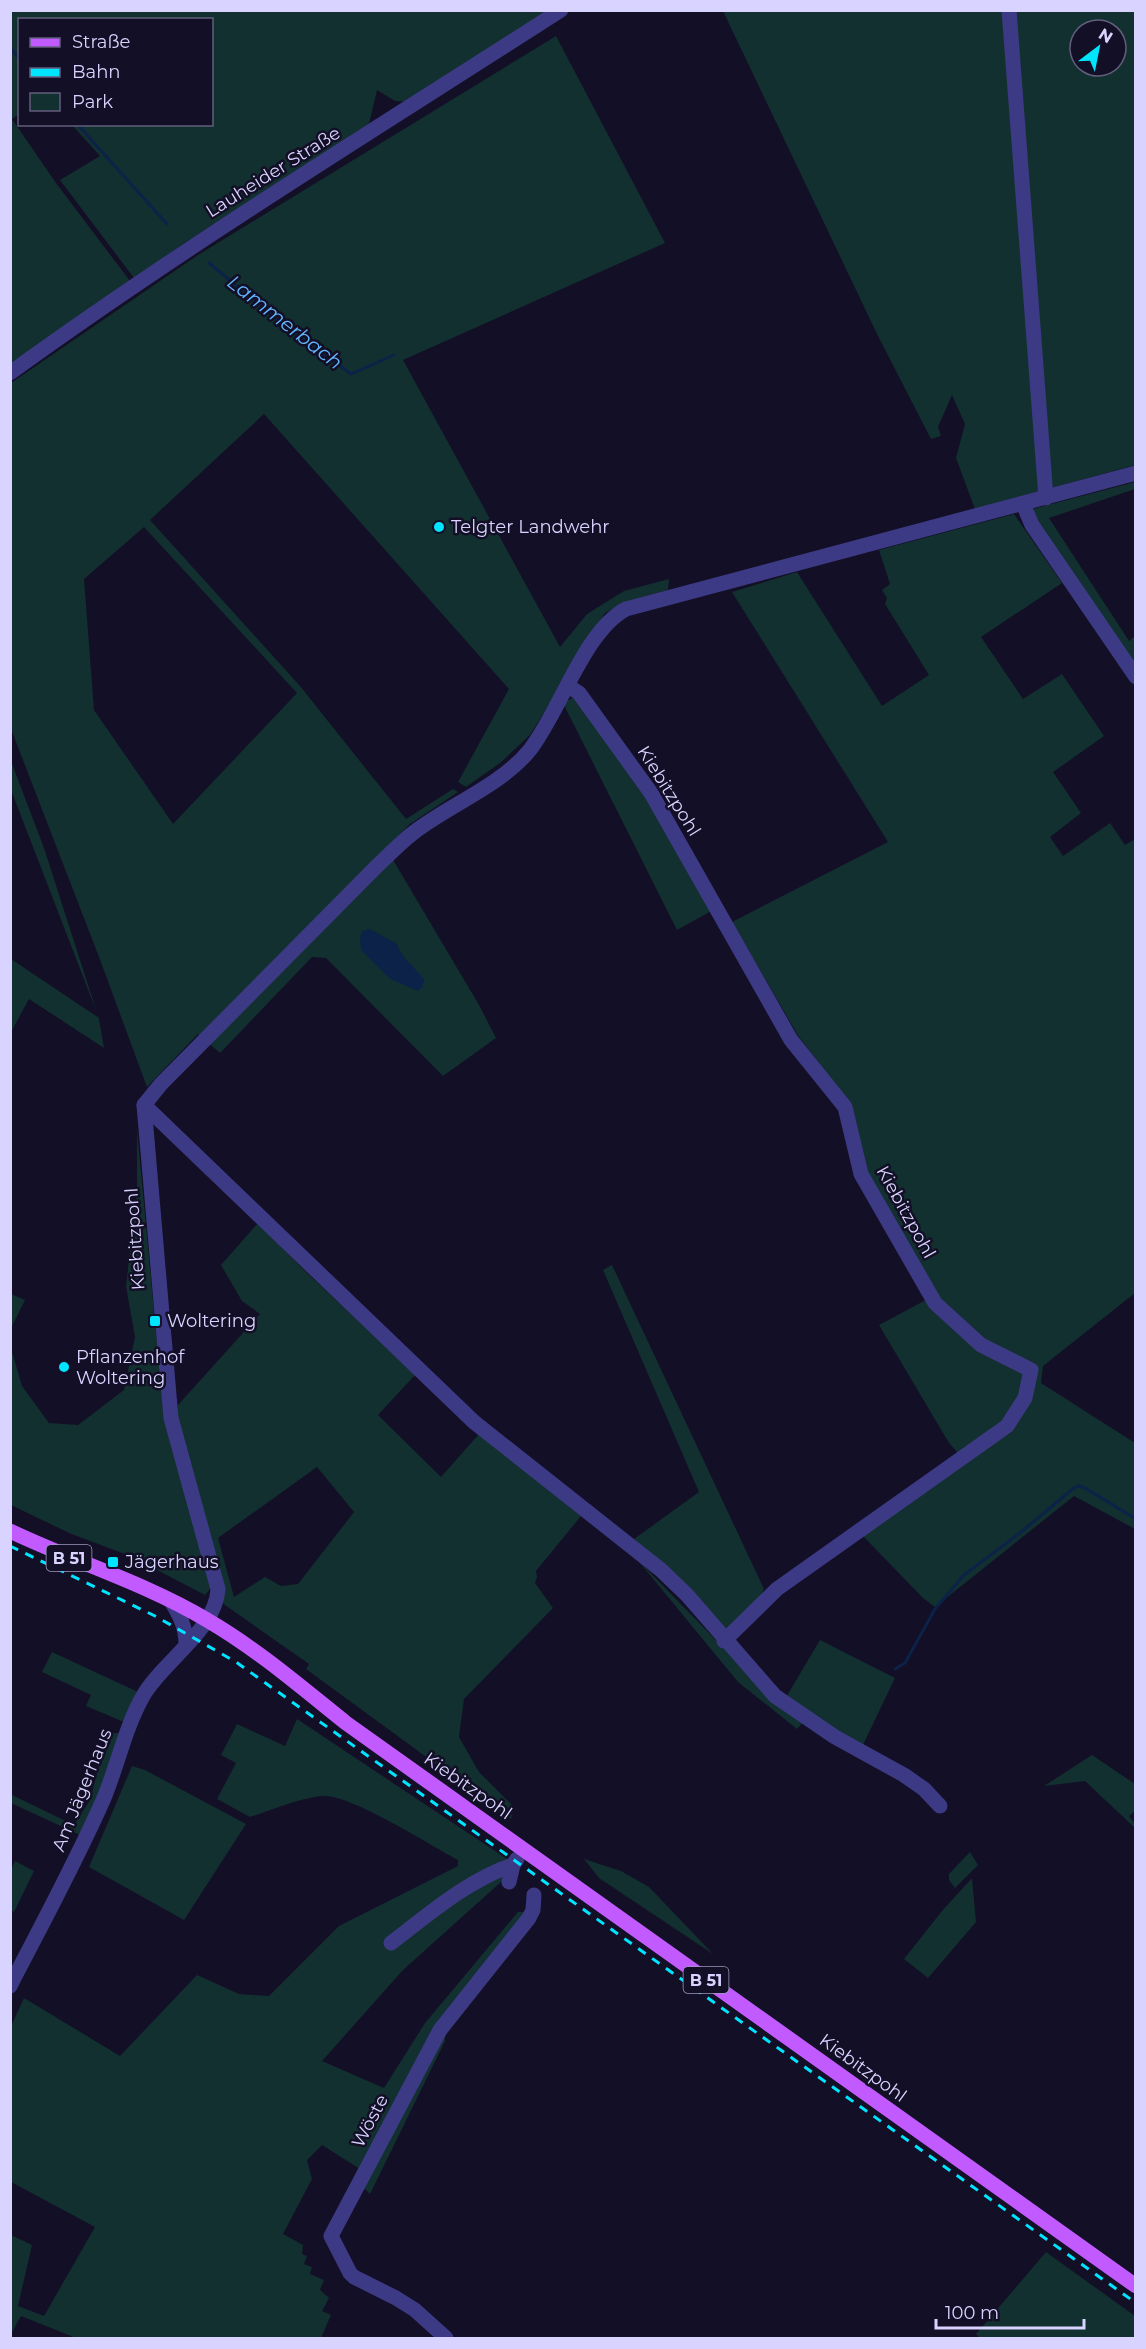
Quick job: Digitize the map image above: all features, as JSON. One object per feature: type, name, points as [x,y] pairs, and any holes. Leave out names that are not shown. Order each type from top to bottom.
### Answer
[{"type":"main road","name":"B 51","points":[[10,1531],[171,1601],[206,1619]]},
{"type":"main road","name":"Kiebitzpohl","points":[[206,1619],[254,1651],[346,1723],[1136,2286]]},
{"type":"street","name":"Lauheider Straße","points":[[10,373],[210,235],[561,10]]},
{"type":"street","points":[[1009,10],[1046,498]]},
{"type":"street","points":[[940,1806],[924,1789],[904,1775],[835,1737],[775,1696],[724,1641],[687,1595],[643,1554],[474,1422],[144,1106],[169,1076],[413,833],[507,772],[528,753],[545,729],[597,635],[606,623],[626,609],[1136,473]]},
{"type":"street","points":[[1023,504],[1032,525],[1136,677]]},
{"type":"street","name":"Kiebitzpohl","points":[[568,686],[579,693],[651,793],[791,1040],[845,1107],[861,1174],[935,1303],[981,1345],[1030,1370],[1025,1398],[1007,1426],[777,1589],[724,1641]]},
{"type":"street","name":"Kiebitzpohl","points":[[144,1106],[171,1418],[218,1589],[217,1601],[206,1619]]},
{"type":"street","points":[[171,1601],[182,1620],[186,1632],[186,1645]]},
{"type":"street","name":"Am Jägerhaus","points":[[10,1986],[93,1821],[143,1695],[206,1619]]},
{"type":"street","points":[[509,1882],[513,1865],[523,1849]]},
{"type":"street","points":[[391,1943],[492,1872],[513,1865]]},
{"type":"street","name":"Wöste","points":[[446,2338],[406,2304],[354,2277],[331,2236],[440,2030],[529,1918],[533,1910],[534,1895]]},
{"type":"green space","points":[[10,11],[553,11],[410,102],[395,101],[377,90],[369,124],[134,278],[60,180],[100,156],[73,126],[213,126],[213,18],[18,18],[18,115],[12,119],[56,183],[130,281],[11,366]]},
{"type":"green space","points":[[723,11],[1135,11],[1135,465],[975,509],[956,458],[965,424],[952,395],[938,427],[941,436],[931,439],[878,336]]},
{"type":"green space","points":[[556,36],[665,243],[403,360],[560,647],[587,614],[624,591],[669,579],[668,590],[625,602],[605,613],[530,735],[500,763],[466,787],[458,782],[509,689],[264,414],[150,520],[300,686],[406,819],[453,789],[458,792],[410,824],[386,848],[479,1005],[496,1038],[443,1076],[326,958],[312,957],[220,1053],[198,1034],[147,1087],[11,729],[11,383],[198,255]],"holes":[[[144,527],[297,693],[173,824],[94,710],[84,579]]]},
{"type":"green space","points":[[1135,482],[1135,489],[1049,518],[1129,641],[1135,636],[1135,663],[1029,510]]},
{"type":"green space","points":[[1014,514],[1062,583],[981,637],[1023,699],[1062,674],[1104,736],[1053,772],[1081,813],[1050,837],[1063,856],[1110,823],[1125,845],[1135,839],[1135,1293],[1043,1366],[1041,1383],[1135,1443],[1135,1529],[1074,1496],[935,1607],[923,1598],[862,1535],[966,1462],[949,1443],[879,1325],[937,1294],[868,1175],[852,1106],[799,1037],[732,922],[888,842],[732,592],[797,572],[882,706],[929,675],[885,604],[887,598],[882,590],[890,584],[879,550]]},
{"type":"green space","points":[[574,697],[649,801],[713,910],[677,930],[563,703]]},
{"type":"green space","points":[[11,761],[44,848],[97,1013],[11,790]]},
{"type":"green space","points":[[11,959],[99,1018],[104,1048],[29,999],[11,1032]]},
{"type":"green space","points":[[137,1130],[164,1418],[211,1588],[205,1595],[130,1556],[69,1533],[11,1505],[10,1345],[22,1386],[49,1423],[78,1425],[124,1390],[135,1337],[126,1286],[137,1189]]},
{"type":"green space","points":[[258,1223],[415,1375],[378,1415],[441,1477],[479,1434],[581,1516],[536,1571],[535,1583],[553,1608],[464,1699],[459,1737],[479,1772],[514,1807],[511,1819],[306,1669],[309,1664],[222,1603],[177,1418],[178,1405],[260,1314],[242,1301],[221,1265]],"holes":[[[317,1467],[354,1512],[298,1584],[281,1586],[265,1577],[234,1597],[218,1538]]]},
{"type":"green space","points":[[612,1265],[764,1589],[758,1602],[730,1630],[720,1630],[634,1539],[699,1492],[603,1270]]},
{"type":"green space","points":[[11,1294],[25,1300],[11,1328]]},
{"type":"green space","points":[[636,1558],[748,1673],[804,1721],[797,1729],[738,1682]]},
{"type":"green space","points":[[820,1640],[895,1678],[861,1749],[785,1699]]},
{"type":"green space","points":[[52,1652],[138,1692],[124,1722],[86,1706],[91,1695],[42,1672]]},
{"type":"green space","points":[[297,1719],[510,1861],[502,1881],[403,1970],[322,2061],[384,2088],[425,2023],[518,1912],[527,1912],[438,2028],[360,2169],[322,2145],[307,2160],[312,2179],[283,2234],[303,2245],[302,2254],[307,2256],[304,2264],[312,2267],[310,2274],[324,2280],[320,2290],[329,2298],[322,2311],[331,2315],[321,2338],[76,2338],[21,2316],[11,2334],[11,2235],[32,2245],[18,2306],[44,2316],[95,2227],[11,2182],[11,2026],[24,1998],[120,2056],[197,1975],[239,1994],[269,1996],[339,1926],[458,1866],[458,1860],[411,1833],[372,1812],[338,1798],[325,1796],[308,1798],[250,1817],[217,1799],[236,1763],[221,1755],[237,1724],[285,1746]]},
{"type":"green space","points":[[112,1733],[120,1733],[99,1795],[80,1835],[11,1803],[10,1794],[74,1825],[90,1800],[103,1751]]},
{"type":"green space","points":[[1092,1755],[1135,1784],[1135,1811],[1129,1816],[1135,1828],[1085,1781],[1044,1786]]},
{"type":"green space","points":[[132,1766],[145,1770],[246,1824],[184,1920],[89,1867]]},
{"type":"green space","points":[[970,1852],[978,1865],[955,1888],[949,1880],[949,1874]]},
{"type":"green space","points":[[584,1859],[621,1871],[649,1887],[713,1954],[599,1878]]},
{"type":"green space","points":[[15,1861],[34,1871],[14,1912],[11,1910],[11,1869]]},
{"type":"green space","points":[[972,1878],[976,1922],[928,1978],[904,1959]]},
{"type":"green space","points":[[444,2032],[445,2041],[370,2194],[362,2186]]},
{"type":"green space","points":[[1046,2252],[1135,2316],[1135,2338],[980,2338],[976,2334]]},
{"type":"water","points":[[370,929],[397,944],[405,958],[424,979],[423,986],[418,991],[390,979],[361,950],[362,931]]},
{"type":"waterway","name":"Lammerbach","points":[[10,48],[18,57]]},
{"type":"waterway","name":"Lammerbach","points":[[79,126],[167,224]]},
{"type":"waterway","name":"Lammerbach","points":[[209,263],[294,333],[351,374],[394,355]]},
{"type":"waterway","points":[[895,1669],[905,1663],[935,1609],[964,1575],[1074,1488],[1079,1486],[1085,1488],[1136,1519]]},
{"type":"railway","points":[[10,1546],[155,1616],[236,1662],[1136,2303]]},
{"type":"place","name":"Telgter Landwehr","points":[[439,527]]},
{"type":"place","name":"Woltering","points":[[155,1321]]},
{"type":"place","name":"Pflanzenhof Woltering","points":[[64,1367]]},
{"type":"place","name":"Jägerhaus","points":[[113,1562]]}]
